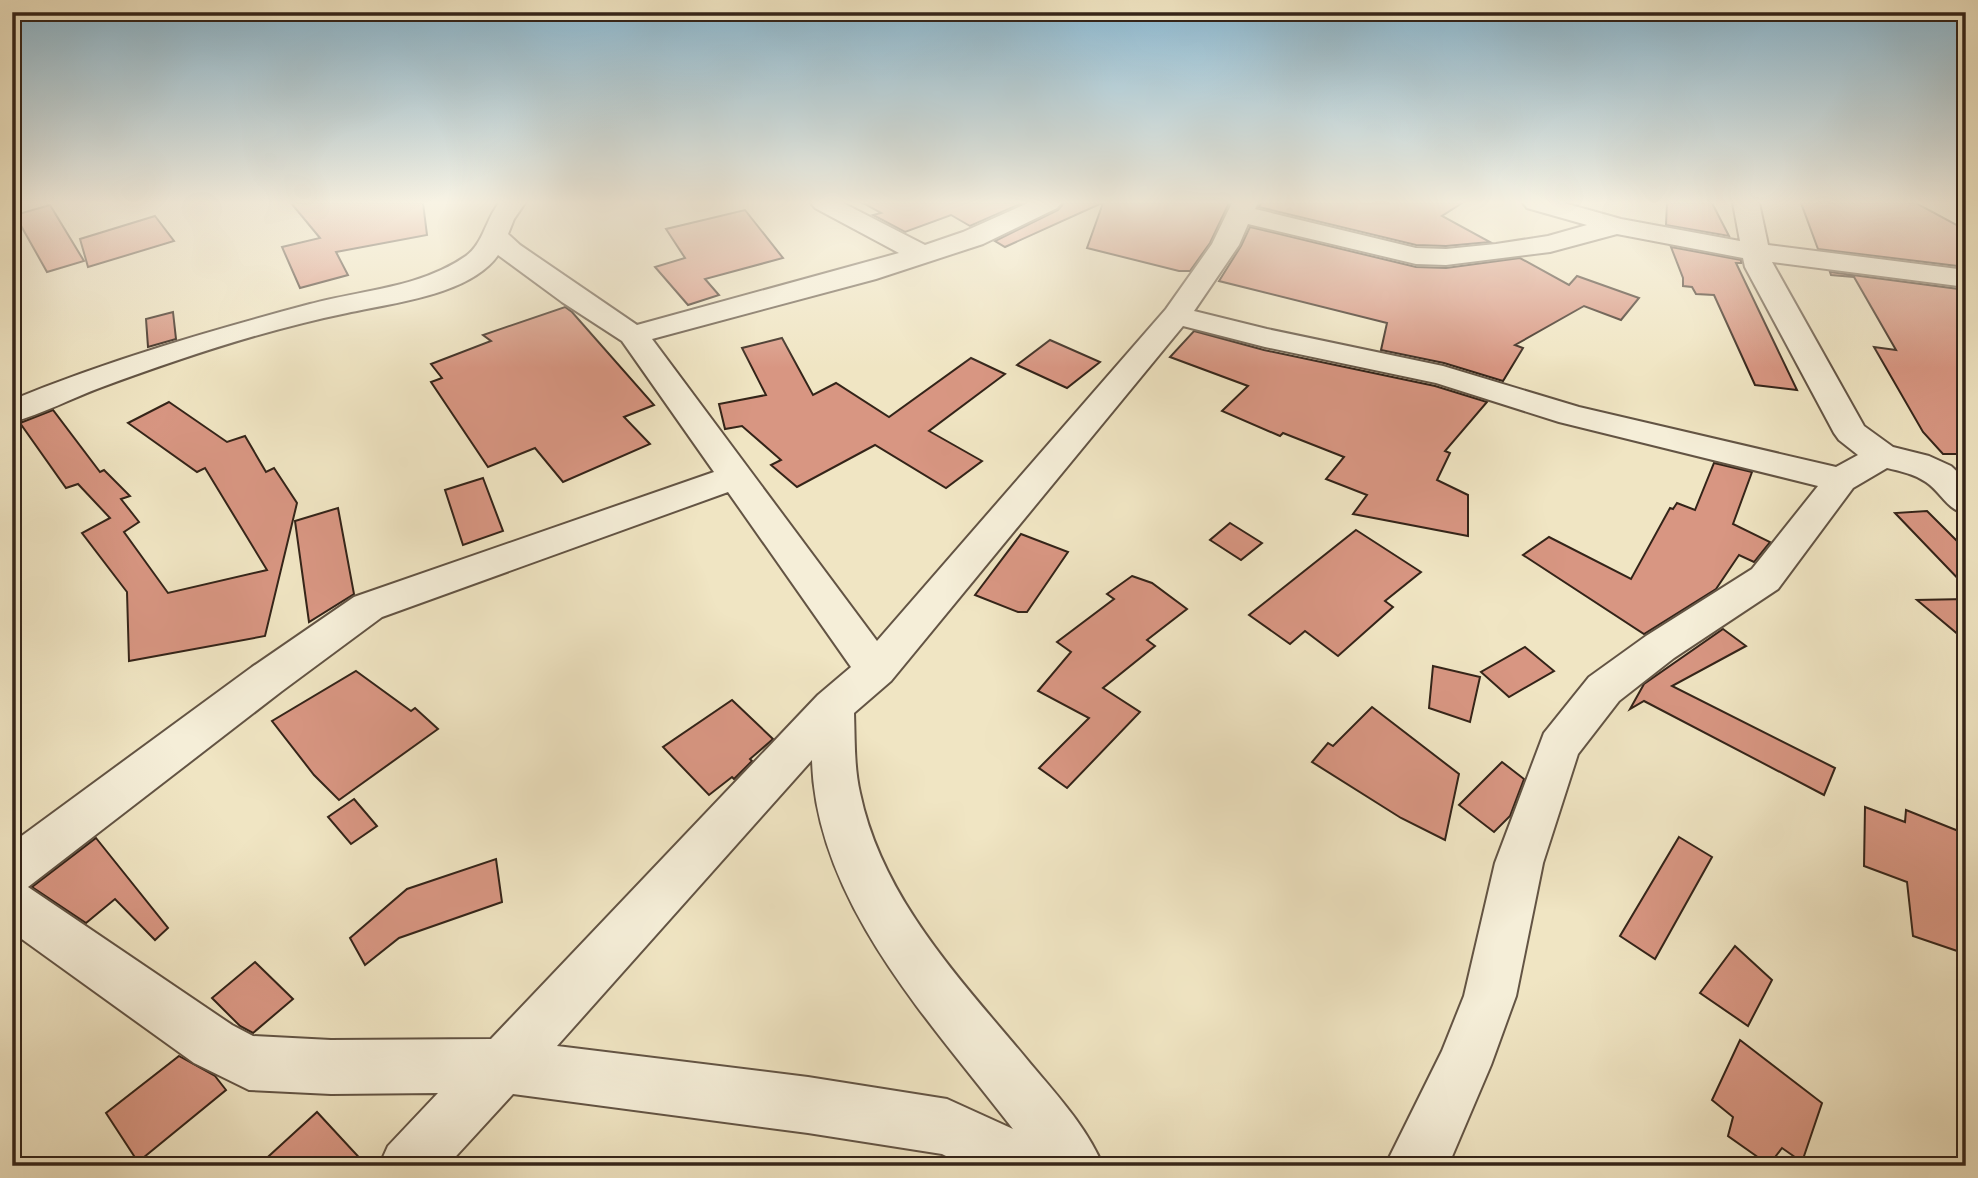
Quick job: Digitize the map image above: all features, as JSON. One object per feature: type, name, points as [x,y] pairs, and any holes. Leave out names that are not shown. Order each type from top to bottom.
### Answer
[{"type":"street","points":[[12,412],[169,354],[323,309],[397,295],[430,285],[480,258]]},
{"type":"street","points":[[520,258],[633,335],[876,670]]},
{"type":"street","points":[[633,335],[866,273],[910,258]]},
{"type":"street","points":[[408,1166],[833,707],[876,670],[1176,314],[1216,258]]},
{"type":"street","points":[[1757,258],[1759,267],[1851,433],[1882,456],[1917,464],[1938,474],[1966,502]]},
{"type":"street","points":[[1802,258],[1966,279]]},
{"type":"street","points":[[1176,314],[1265,338],[1456,379],[1583,418],[1842,481]]},
{"type":"street","points":[[12,389],[45,398]]},
{"type":"street","points":[[1413,1166],[1426,1149],[1464,1065],[1490,996],[1519,863],[1559,746],[1604,689],[1660,647],[1765,579],[1842,481],[1882,456]]},
{"type":"street","points":[[12,871],[267,678],[368,607],[735,477]]},
{"type":"street","points":[[833,707],[837,797],[856,854],[886,922],[940,996],[1031,1107],[1074,1166]]},
{"type":"street","points":[[12,903],[213,1044],[249,1063],[331,1067],[503,1066],[947,1126],[1028,1166]]},
{"type":"building","points":[[39,258],[82,258],[84,261],[47,272]]},
{"type":"building","points":[[85,258],[118,258],[88,267]]},
{"type":"building","points":[[287,258],[339,258],[348,275],[300,288]]},
{"type":"building","points":[[685,258],[783,258],[705,279],[719,295],[688,305],[655,267]]},
{"type":"building","points":[[1127,258],[1199,258],[1190,271],[1179,271]]},
{"type":"building","points":[[1233,258],[1379,258],[1416,267],[1446,268],[1520,258],[1569,285],[1577,276],[1639,298],[1621,320],[1584,306],[1515,345],[1523,348],[1503,381],[1444,363],[1381,350],[1387,323],[1219,281]]},
{"type":"building","points":[[1675,258],[1741,260],[1741,263],[1736,263],[1797,390],[1755,385],[1714,295],[1696,294],[1692,287],[1683,286],[1683,278]]},
{"type":"building","points":[[1892,258],[1966,258],[1966,267]]},
{"type":"building","points":[[1830,272],[1966,290],[1966,454],[1943,454],[1923,432],[1874,347],[1896,350],[1854,277],[1831,275]]},
{"type":"building","points":[[565,307],[654,405],[624,417],[650,444],[563,482],[535,448],[488,467],[431,382],[442,378],[431,364],[491,341],[483,335]]},
{"type":"building","points":[[173,312],[176,339],[148,347],[146,319]]},
{"type":"building","points":[[1194,331],[1264,350],[1435,386],[1487,402],[1445,451],[1450,453],[1437,480],[1468,495],[1468,536],[1353,514],[1367,495],[1326,479],[1344,457],[1283,433],[1280,436],[1222,411],[1248,386],[1170,357]]},
{"type":"building","points":[[782,338],[813,395],[836,383],[889,417],[971,358],[1005,374],[929,431],[982,461],[946,488],[875,445],[797,487],[771,465],[781,460],[742,426],[725,429],[719,404],[766,395],[742,348]]},
{"type":"building","points":[[1050,340],[1100,362],[1067,388],[1017,365]]},
{"type":"building","points":[[169,402],[227,442],[245,436],[266,472],[274,468],[297,503],[265,636],[129,661],[127,592],[82,533],[110,518],[78,484],[66,488],[20,423],[53,410],[100,472],[104,470],[130,496],[121,499],[139,522],[124,532],[168,593],[267,570],[205,468],[197,472],[128,423]]},
{"type":"building","points":[[1714,463],[1752,472],[1733,524],[1770,542],[1754,562],[1739,555],[1716,589],[1644,634],[1523,555],[1549,537],[1631,579],[1670,508],[1673,509],[1677,503],[1695,510]]},
{"type":"building","points":[[483,478],[503,531],[463,545],[445,490]]},
{"type":"building","points":[[338,508],[354,594],[309,622],[295,521]]},
{"type":"building","points":[[1927,511],[1966,550],[1966,587],[1895,513]]},
{"type":"building","points":[[1230,523],[1262,543],[1241,560],[1210,540]]},
{"type":"building","points":[[1356,530],[1421,572],[1385,601],[1393,607],[1338,656],[1305,631],[1290,644],[1249,615]]},
{"type":"building","points":[[1021,534],[1068,552],[1027,612],[1018,612],[975,595]]},
{"type":"building","points":[[1132,576],[1152,583],[1187,609],[1147,640],[1155,646],[1103,688],[1140,712],[1067,788],[1039,768],[1089,718],[1038,691],[1071,652],[1057,642],[1114,599],[1107,594]]},
{"type":"building","points":[[1966,599],[1966,641],[1917,600]]},
{"type":"building","points":[[1723,629],[1746,646],[1672,686],[1835,768],[1824,795],[1644,701],[1630,709],[1644,684]]},
{"type":"building","points":[[1525,647],[1554,671],[1509,697],[1481,672]]},
{"type":"building","points":[[1433,666],[1480,677],[1470,722],[1429,708]]},
{"type":"building","points":[[356,671],[411,711],[415,708],[438,729],[339,800],[314,775],[272,721]]},
{"type":"building","points":[[732,700],[773,739],[750,759],[752,761],[734,779],[732,777],[709,795],[663,747]]},
{"type":"building","points":[[1372,707],[1459,774],[1445,840],[1401,818],[1312,762],[1328,743],[1333,746]]},
{"type":"building","points":[[1502,762],[1524,779],[1510,816],[1494,832],[1459,805]]},
{"type":"building","points":[[354,799],[377,826],[351,844],[328,817]]},
{"type":"building","points":[[1865,807],[1905,822],[1906,810],[1966,834],[1966,954],[1913,936],[1907,882],[1864,866]]},
{"type":"building","points":[[1679,837],[1712,857],[1655,959],[1620,936]]},
{"type":"building","points":[[96,838],[168,928],[155,940],[115,899],[86,923],[32,887]]},
{"type":"building","points":[[496,859],[502,902],[399,938],[365,965],[350,938],[407,889]]},
{"type":"building","points":[[1735,946],[1772,980],[1748,1026],[1700,993]]},
{"type":"building","points":[[255,962],[293,999],[253,1033],[240,1026],[212,998]]},
{"type":"building","points":[[1740,1040],[1822,1103],[1802,1162],[1782,1148],[1769,1165],[1728,1136],[1733,1117],[1712,1100]]},
{"type":"building","points":[[179,1056],[215,1076],[226,1090],[138,1162],[106,1113]]},
{"type":"building","points":[[317,1112],[367,1166],[258,1166]]}]
